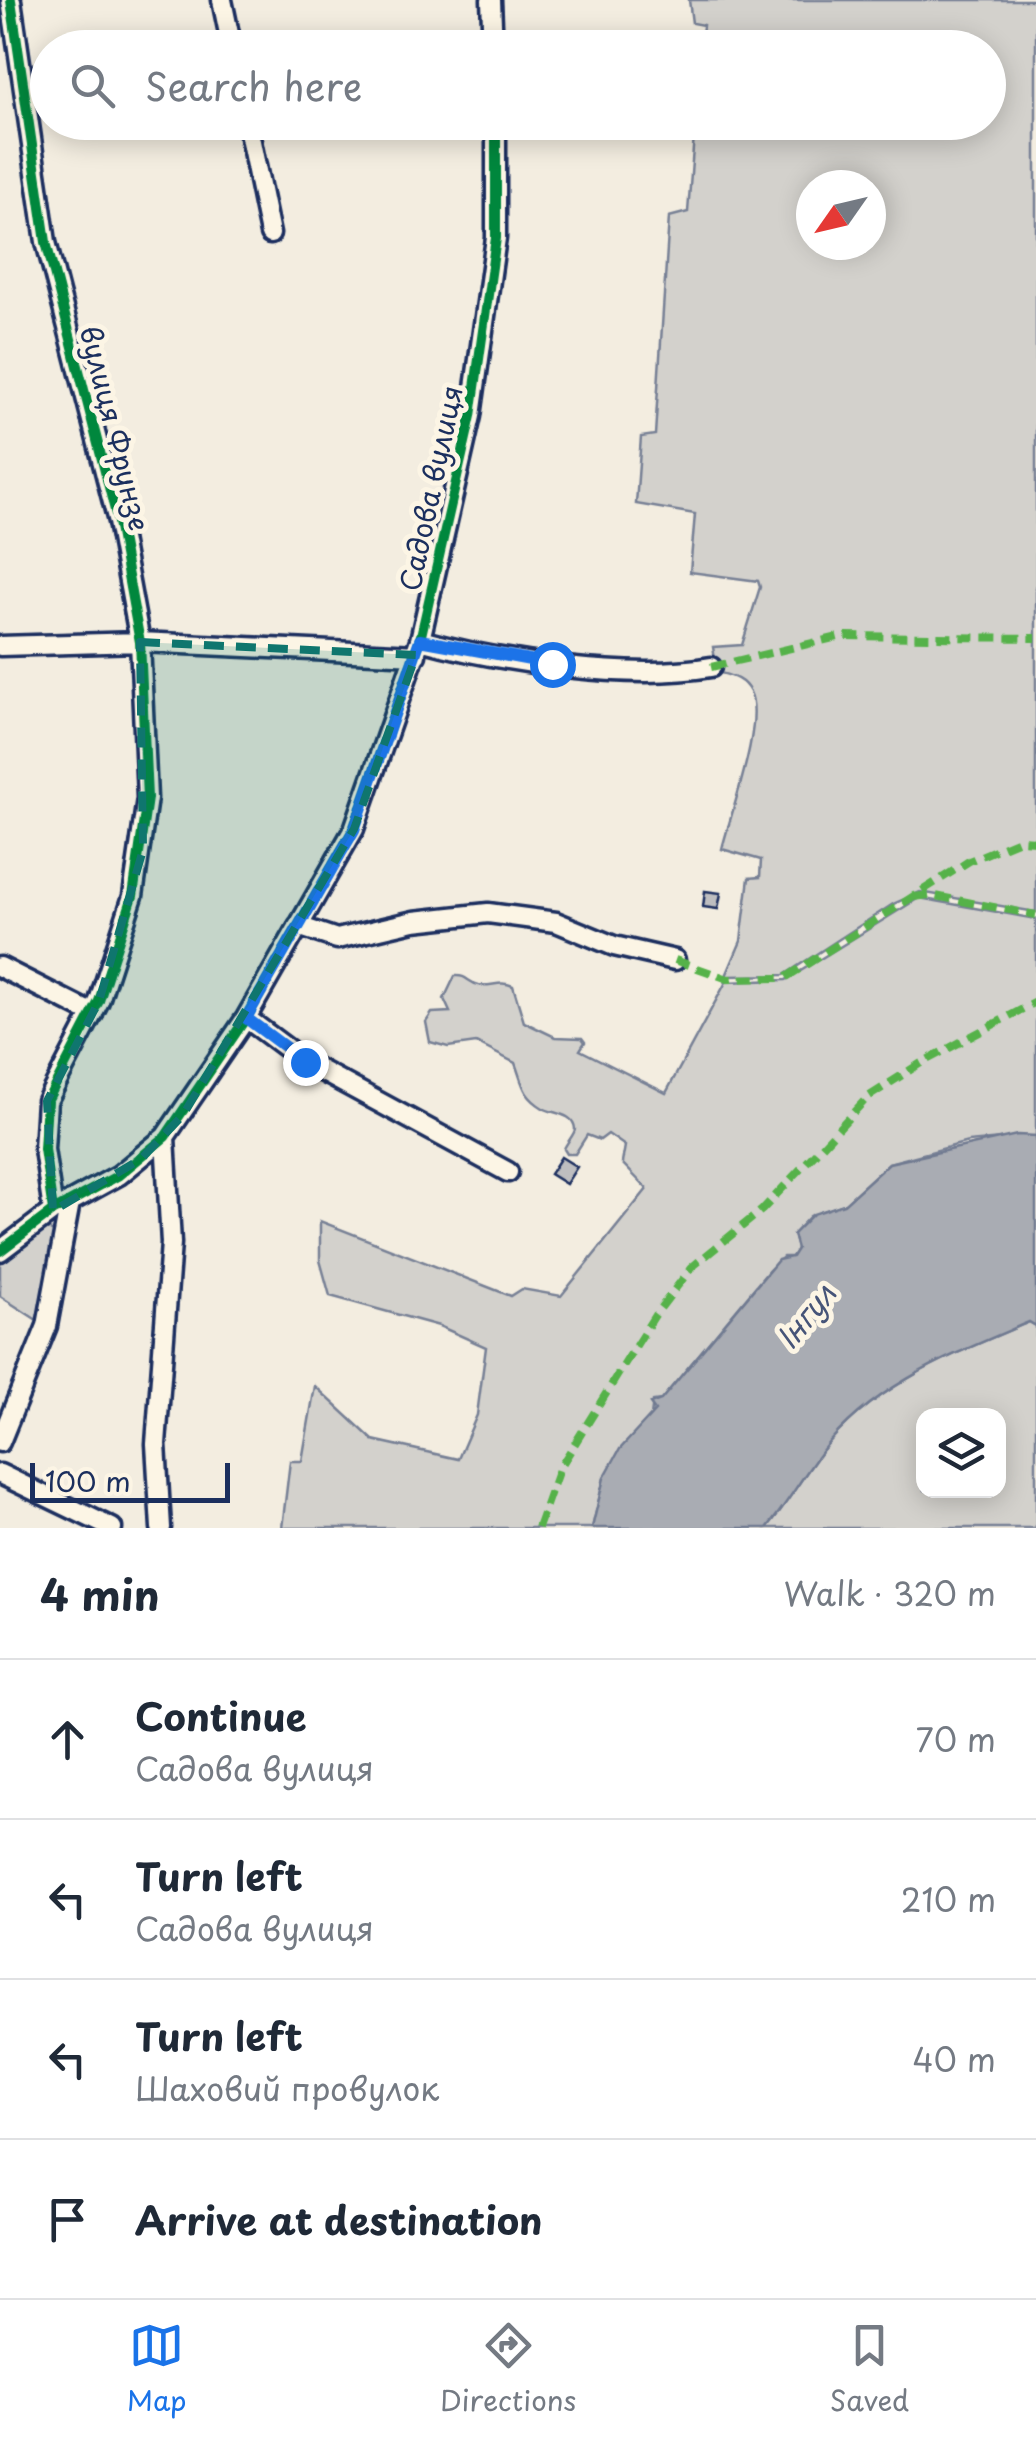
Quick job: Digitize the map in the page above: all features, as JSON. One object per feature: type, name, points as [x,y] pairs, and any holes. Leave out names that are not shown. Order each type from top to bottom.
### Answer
[{"type":"street","name":"вулиця Фрунзе","points":[[11,0],[30,131]]},
{"type":"street","points":[[222,0],[228,30]]},
{"type":"street","points":[[491,0],[492,30]]},
{"type":"street","name":"вулиця Фрунзе","points":[[0,1442],[47,1326],[62,1206],[44,1149],[47,1101],[93,1014],[133,896],[143,850],[147,798],[140,642],[118,522],[46,242],[31,140]]},
{"type":"street","points":[[252,140],[270,234]]},
{"type":"street","name":"Садова вулиця","points":[[0,1251],[62,1206],[119,1175],[166,1137],[246,1018],[354,830],[418,647],[470,416],[491,298],[498,186],[497,140]]},
{"type":"street","points":[[0,646],[140,642],[418,647],[552,664],[670,672],[711,667]]},
{"type":"street","points":[[298,926],[337,939],[414,921],[488,912],[556,922],[614,946],[675,960]]},
{"type":"street","points":[[0,968],[93,1014]]},
{"type":"street","points":[[246,1018],[305,1062],[508,1172]]},
{"type":"street","points":[[162,1528],[156,1444],[171,1243],[166,1137]]},
{"type":"street","points":[[0,1474],[112,1528]]},
{"type":"highlighted area","points":[[140,642],[416,655],[354,829],[183,1115],[141,1159],[53,1211],[47,1101],[99,1001],[143,850]]},
{"type":"shaded area","points":[[689,0],[1036,0],[1036,912],[920,892],[893,904],[784,975],[726,976],[741,941],[749,878],[760,877],[761,860],[722,849],[745,769],[753,706],[744,684],[717,672],[713,647],[742,645],[760,587],[758,581],[690,572],[695,514],[636,504],[641,437],[655,435],[669,217],[688,212],[694,140],[1006,140],[1006,30],[703,30],[703,25],[692,23]]},
{"type":"shaded area","points":[[919,898],[1036,919],[1036,1136],[968,1142],[889,1163],[844,1204],[810,1216],[793,1234],[797,1249],[792,1257],[783,1257],[769,1270],[661,1400],[653,1401],[651,1416],[604,1478],[592,1528],[282,1528],[290,1461],[302,1461],[315,1386],[373,1440],[458,1459],[477,1415],[486,1347],[439,1326],[330,1296],[320,1260],[320,1221],[511,1296],[522,1289],[561,1296],[647,1189],[622,1163],[625,1146],[608,1134],[600,1140],[587,1135],[575,1154],[567,1154],[564,1149],[575,1131],[574,1124],[531,1098],[515,1063],[476,1043],[448,1047],[430,1042],[426,1022],[432,1013],[450,1012],[444,999],[455,976],[479,985],[513,986],[524,1022],[555,1037],[582,1038],[585,1042],[580,1050],[666,1093],[726,982],[786,980]]},
{"type":"shaded area","points":[[44,1227],[59,1235],[43,1324],[0,1296],[0,1259]]},
{"type":"shaded area","points":[[1029,1322],[1036,1326],[1036,1528],[767,1528],[842,1428],[890,1390],[943,1360]]},
{"type":"water","name":"Інгул","points":[[1017,1135],[1036,1136],[1036,1326],[1029,1322],[943,1360],[865,1408],[821,1452],[767,1528],[592,1528],[604,1478],[620,1449],[655,1411],[650,1404],[661,1400],[778,1260],[792,1257],[797,1249],[793,1234],[813,1214],[844,1204],[889,1163]]},
{"type":"building","points":[[705,891],[721,893],[718,909],[703,907]]},
{"type":"building","points":[[561,1157],[577,1167],[566,1184],[550,1174]]},
{"type":"marked path","points":[[711,667],[842,636],[1036,638]]},
{"type":"marked path","points":[[675,960],[728,979],[785,978],[969,861],[1019,840],[1036,841]]},
{"type":"marked path","points":[[914,897],[930,895],[1036,915]]},
{"type":"marked path","points":[[538,1528],[559,1469],[655,1315],[692,1267],[762,1210],[868,1097],[921,1063],[1036,1002]]},
{"type":"cycle path","points":[[11,0],[30,131]]},
{"type":"cycle path","points":[[31,140],[46,242],[118,522],[140,642],[147,798],[133,896],[99,1001],[47,1101],[44,1149],[53,1211]]},
{"type":"cycle path","points":[[0,1251],[53,1211],[119,1175],[165,1137],[246,1018],[354,829],[420,640],[471,416],[496,238],[496,140]]},
{"type":"route","points":[[305,1062],[246,1018],[354,830],[420,640],[496,657],[552,664]]}]
